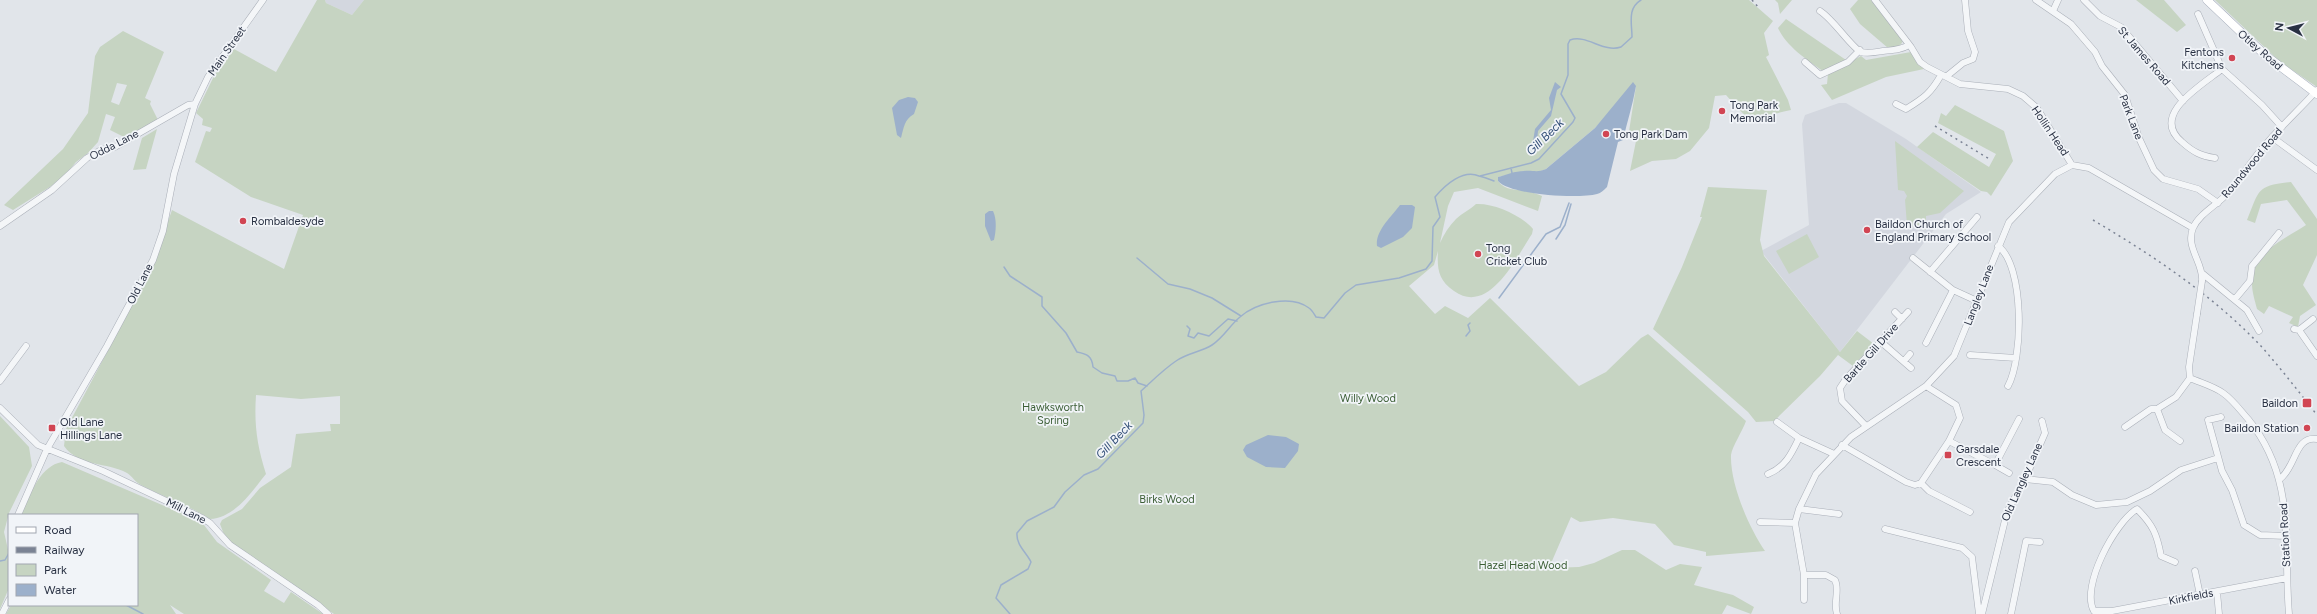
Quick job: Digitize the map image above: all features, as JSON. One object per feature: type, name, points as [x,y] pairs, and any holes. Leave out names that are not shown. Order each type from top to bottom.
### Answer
[{"type":"main road","name":"Otley Road","points":[[2207,0],[2265,55],[2316,92]]},
{"type":"street","name":"Main Street","points":[[195,104],[208,77],[263,0]]},
{"type":"street","name":"Hollin Head","points":[[1875,0],[1910,45],[1920,62],[1960,84],[2008,89],[2023,96],[2037,108],[2072,165]]},
{"type":"street","points":[[1896,104],[1906,109],[1931,92],[1944,75],[1963,63],[1973,59],[1975,52],[1968,31],[1965,0]]},
{"type":"street","name":"Park Lane","points":[[2036,0],[2071,24],[2095,52],[2102,66],[2125,95],[2139,138],[2154,170],[2163,179],[2198,189],[2218,203]]},
{"type":"street","points":[[2053,11],[2058,0]]},
{"type":"street","name":"St James Road","points":[[2084,0],[2100,16],[2121,27],[2183,100]]},
{"type":"street","points":[[1820,11],[1827,15],[1860,50],[1868,53],[1902,50],[1910,45]]},
{"type":"street","points":[[2198,14],[2222,69],[2262,105],[2282,127]]},
{"type":"street","points":[[1806,62],[1820,75],[1848,62],[1860,50]]},
{"type":"street","points":[[2215,158],[2198,154],[2174,136],[2171,125],[2173,113],[2183,100],[2222,69]]},
{"type":"street","name":"Roundwood Road","points":[[2193,228],[2199,219],[2228,193],[2272,137],[2316,92]]},
{"type":"street","name":"Odda Lane","points":[[0,226],[52,190],[87,158],[101,150],[115,147],[188,105],[195,104]]},
{"type":"street","name":"Old Lane","points":[[18,514],[47,449],[107,346],[153,260],[163,231],[174,174],[195,104]]},
{"type":"street","points":[[2272,137],[2317,170]]},
{"type":"street","points":[[2072,165],[2089,168],[2193,228],[2191,238],[2194,253],[2203,274],[2247,310],[2259,331]]},
{"type":"street","name":"Langley Lane","points":[[1804,600],[1804,576],[1795,523],[1799,509],[1816,474],[1842,445],[1866,426],[1926,386],[1954,356],[2009,222],[2054,174],[2072,165]]},
{"type":"street","points":[[1930,272],[1977,217]]},
{"type":"street","points":[[2235,299],[2250,281],[2252,266],[2279,234]]},
{"type":"street","points":[[1998,246],[2003,250],[2011,267],[2019,294],[2016,358],[2013,378],[2008,386]]},
{"type":"street","points":[[1913,258],[1954,290],[1977,301]]},
{"type":"street","points":[[2125,427],[2151,409],[2157,409],[2176,397],[2190,378],[2189,367],[2203,274]]},
{"type":"street","points":[[1926,343],[1954,290]]},
{"type":"street","name":"Bartle Gill Drive","points":[[1894,312],[1902,318]]},
{"type":"street","name":"Bartle Gill Drive","points":[[1866,426],[1842,401],[1840,388],[1880,341],[1908,312]]},
{"type":"street","points":[[2313,319],[2297,329],[2317,356]]},
{"type":"street","points":[[1880,341],[1911,368]]},
{"type":"street","points":[[0,381],[26,346]]},
{"type":"street","points":[[1904,361],[1910,354]]},
{"type":"street","points":[[1970,355],[2016,358]]},
{"type":"street","name":"Station Road","points":[[2190,378],[2227,396],[2258,431],[2280,479],[2283,496],[2286,536],[2289,614]]},
{"type":"street","points":[[1842,445],[1906,482],[1915,484],[1921,483],[1949,441],[1960,418],[1960,412],[1956,405],[1926,386]]},
{"type":"street","name":"Mill Lane","points":[[0,408],[38,445],[103,471],[210,523],[230,545],[318,605],[328,614]]},
{"type":"street","points":[[2157,409],[2165,430],[2180,441]]},
{"type":"street","points":[[2221,416],[2208,420],[2218,458],[2244,525],[2260,535],[2286,536]]},
{"type":"street","points":[[1995,465],[2019,419]]},
{"type":"street","name":"Old Langley Lane","points":[[1982,614],[2007,512],[2045,433],[2042,421]]},
{"type":"street","points":[[1777,422],[1799,438],[1834,454]]},
{"type":"street","points":[[1768,474],[1778,470],[1789,459],[1799,438]]},
{"type":"street","points":[[2280,479],[2290,469],[2301,443],[2308,439],[2317,439]]},
{"type":"street","points":[[1949,441],[2010,473]]},
{"type":"street","points":[[2024,478],[2054,482],[2072,495],[2096,505],[2127,502],[2150,491],[2181,470],[2218,458]]},
{"type":"street","points":[[1921,483],[1929,491],[1970,512]]},
{"type":"street","points":[[1799,509],[1838,514]]},
{"type":"street","points":[[2093,613],[2091,606],[2091,592],[2098,566],[2111,536],[2131,512],[2137,509],[2149,521],[2156,533],[2161,556],[2175,562]]},
{"type":"street","points":[[1760,522],[1795,523]]},
{"type":"street","points":[[1886,529],[1962,548],[1972,557],[1979,614]]},
{"type":"street","points":[[2011,614],[2026,541],[2040,542]]},
{"type":"street","points":[[2195,571],[2200,595]]},
{"type":"street","points":[[1804,576],[1826,575],[1839,582],[1837,610]]},
{"type":"street","name":"Kirkfields","points":[[2093,613],[2112,611],[2287,578]]},
{"type":"street","points":[[2217,592],[2219,614]]},
{"type":"street","points":[[2,614],[8,602]]},
{"type":"shaded area","points":[[325,0],[364,0],[352,15],[326,3]]},
{"type":"shaded area","name":"Baildon Church of England Primary School","points":[[1839,103],[1846,103],[1906,139],[1981,192],[1946,214],[1840,352],[1761,251],[1809,225],[1802,124],[1805,115]]},
{"type":"green space","points":[[317,0],[325,0],[326,3],[352,15],[364,0],[1749,0],[1773,21],[1764,33],[1769,55],[1766,57],[1788,100],[1791,110],[1761,119],[1755,119],[1744,114],[1726,95],[1715,96],[1709,128],[1690,151],[1676,159],[1652,161],[1630,171],[1637,136],[1634,135],[1633,139],[1628,138],[1636,86],[1595,128],[1546,169],[1537,173],[1525,171],[1498,177],[1498,181],[1508,188],[1529,191],[1542,196],[1538,211],[1478,188],[1454,192],[1448,206],[1440,243],[1453,222],[1476,204],[1483,204],[1507,211],[1522,219],[1533,229],[1532,234],[1510,269],[1490,290],[1479,296],[1467,297],[1454,291],[1442,278],[1438,268],[1438,251],[1434,265],[1409,286],[1435,314],[1445,306],[1468,318],[1490,298],[1579,386],[1606,372],[1641,338],[1648,334],[1746,421],[1731,455],[1732,467],[1737,492],[1747,518],[1765,551],[1706,556],[1706,552],[1674,545],[1655,524],[1613,518],[1580,522],[1571,517],[1549,568],[1579,567],[1594,563],[1622,550],[1635,550],[1666,570],[1680,564],[1702,567],[1694,585],[1733,595],[1754,607],[1751,614],[1727,605],[1722,614],[334,614],[231,543],[225,537],[220,524],[222,520],[242,509],[260,488],[291,467],[296,434],[331,431],[330,424],[340,424],[340,396],[301,399],[256,395],[255,416],[257,435],[260,454],[266,474],[235,509],[227,514],[210,519],[193,509],[141,485],[127,473],[77,458],[64,446],[66,429],[152,268],[172,210],[284,269],[303,215],[251,197],[195,162],[206,131],[210,132],[212,128],[202,125],[203,119],[196,113],[214,76],[234,49],[276,72]]},
{"type":"green space","points":[[1775,0],[1792,0],[1780,14],[1778,3]]},
{"type":"green space","points":[[1858,0],[1871,0],[1903,41],[1899,46],[1888,48],[1860,24],[1850,9]]},
{"type":"green space","points":[[2136,0],[2164,0],[2186,25],[2177,32]]},
{"type":"green space","points":[[2215,0],[2317,0],[2317,87],[2279,61]]},
{"type":"green space","points":[[1786,19],[1846,60],[1823,71],[1786,41],[1778,28]]},
{"type":"green space","points":[[123,31],[164,52],[145,98],[151,101],[150,104],[158,120],[126,138],[110,130],[115,117],[106,114],[98,142],[88,153],[76,162],[61,180],[13,210],[4,205],[63,149],[88,113],[95,56],[100,47]],"holes":[[[117,83],[127,85],[119,105],[111,102]]]},
{"type":"green space","points":[[1911,52],[1924,69],[1886,77],[1832,100],[1821,85],[1827,84],[1828,74],[1861,56],[1866,60]]},
{"type":"green space","points":[[1955,105],[2004,131],[2013,161],[1991,196],[1987,192],[1981,191],[1917,147],[1933,132],[1989,167],[1996,154],[1938,123],[1941,113],[1946,116]]},
{"type":"green space","points":[[157,129],[146,169],[133,170],[142,138]]},
{"type":"green space","points":[[1895,141],[1964,191],[1940,213],[1926,216],[1926,230],[1907,225],[1905,200],[1907,196],[1904,191],[1898,190]]},
{"type":"green space","points":[[2291,182],[2317,219],[2317,255],[2303,285],[2316,305],[2300,316],[2298,327],[2289,323],[2293,317],[2269,306],[2264,314],[2257,309],[2252,284],[2253,273],[2263,255],[2270,248],[2306,225],[2287,200],[2261,204],[2255,223],[2247,220],[2257,195],[2261,191],[2271,185]]},
{"type":"green space","points":[[1708,187],[1767,190],[1760,240],[1764,256],[1840,352],[1857,331],[1874,344],[1853,366],[1838,355],[1820,376],[1774,421],[1756,422],[1748,412],[1653,329],[1682,267],[1702,217],[1700,217]]},
{"type":"green space","points":[[1807,234],[1819,257],[1789,274],[1776,251]]},
{"type":"green space","points":[[0,416],[29,447],[32,466],[8,514],[4,532],[8,550],[8,590],[0,609]]},
{"type":"green space","points":[[62,462],[197,520],[204,525],[217,542],[271,580],[264,591],[284,603],[291,592],[323,614],[184,614],[170,605],[176,614],[6,614],[10,606],[138,606],[138,514],[21,514],[36,483],[47,469]]},
{"type":"water","points":[[1555,82],[1561,87],[1557,90],[1551,116],[1538,131],[1536,151],[1531,154],[1535,129],[1551,110],[1549,98]]},
{"type":"water","name":"Tong Park Dam","points":[[1633,82],[1636,86],[1623,140],[1618,142],[1607,187],[1600,193],[1575,196],[1545,195],[1516,190],[1505,186],[1498,181],[1498,177],[1514,172],[1540,171],[1546,169],[1595,128]]},
{"type":"water","points":[[908,97],[915,98],[918,102],[914,114],[905,124],[901,138],[897,135],[892,108],[899,100]]},
{"type":"water","points":[[1400,205],[1412,205],[1415,207],[1412,228],[1403,237],[1381,248],[1377,246],[1377,240],[1381,229]]},
{"type":"water","points":[[989,211],[993,211],[996,221],[994,240],[991,241],[985,226],[985,214]]},
{"type":"water","points":[[1268,435],[1286,437],[1299,444],[1298,451],[1285,468],[1266,467],[1247,457],[1243,450],[1246,445]]},
{"type":"waterway","name":"Gill Beck","points":[[1480,176],[1531,163],[1539,159],[1573,122],[1575,118],[1561,94],[1568,75],[1568,44],[1570,40],[1583,39],[1608,48],[1621,47],[1632,37],[1632,12],[1634,7],[1641,0]]},
{"type":"waterway","name":"Gill Beck","points":[[1511,168],[1512,173]]},
{"type":"waterway","name":"Gill Beck","points":[[1010,614],[996,598],[1001,585],[1028,569],[1031,562],[1018,541],[1017,533],[1027,521],[1054,507],[1065,492],[1084,475],[1098,469],[1143,423],[1144,415],[1141,391],[1158,375],[1180,358],[1212,345],[1240,317],[1264,304],[1283,301],[1302,304],[1309,308],[1316,317],[1324,318],[1345,293],[1356,285],[1399,278],[1426,269],[1432,261],[1433,227],[1440,217],[1435,197],[1449,183],[1461,176],[1473,174],[1494,181]]},
{"type":"waterway","points":[[1499,298],[1546,234],[1560,227],[1569,203]]},
{"type":"waterway","points":[[1556,239],[1565,225],[1571,204]]},
{"type":"waterway","points":[[1137,258],[1168,284],[1190,289],[1212,298],[1241,316]]},
{"type":"waterway","points":[[1004,267],[1010,276],[1042,297],[1042,306],[1066,333],[1077,352],[1090,358],[1093,367],[1102,373],[1115,376],[1117,381],[1128,381],[1135,378],[1138,383],[1147,386]]},
{"type":"waterway","points":[[1187,326],[1190,329],[1188,336],[1194,338],[1198,333],[1209,336],[1228,319],[1237,321]]},
{"type":"waterway","points":[[1466,336],[1470,331],[1468,325],[1470,323]]},
{"type":"waterway","points":[[0,561],[5,560],[8,555]]},
{"type":"waterway","points":[[128,606],[143,614]]},
{"type":"railway","points":[[1752,0],[1759,8]]},
{"type":"railway","points":[[1935,126],[1991,160]]},
{"type":"railway","points":[[2093,220],[2159,261],[2221,308],[2259,344],[2282,370],[2317,415]]},
{"type":"place","name":"Fentons Kitchens","points":[[2232,58]]},
{"type":"place","name":"Tong Park Memorial","points":[[1722,111]]},
{"type":"place","name":"Tong Park Dam","points":[[1606,134]]},
{"type":"place","name":"Rombaldesyde","points":[[243,221]]},
{"type":"place","name":"Baildon Church of England Primary School","points":[[1867,230]]},
{"type":"place","name":"Tong Cricket Club","points":[[1478,254]]},
{"type":"place","name":"Baildon","points":[[2307,403]]},
{"type":"place","name":"Old Lane Hillings Lane","points":[[52,428]]},
{"type":"place","name":"Baildon Station","points":[[2307,428]]},
{"type":"place","name":"Garsdale Crescent","points":[[1948,455]]},
{"type":"park label","name":"Willy Wood","points":[[1368,398]]},
{"type":"park label","name":"Hawksworth Spring","points":[[1053,413]]},
{"type":"park label","name":"Birks Wood","points":[[1167,499]]},
{"type":"park label","name":"Hazel Head Wood","points":[[1523,565]]}]
